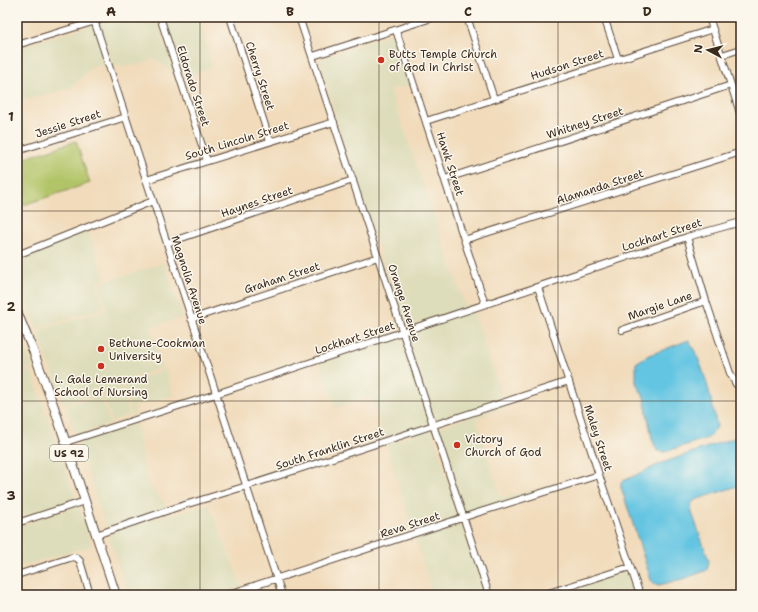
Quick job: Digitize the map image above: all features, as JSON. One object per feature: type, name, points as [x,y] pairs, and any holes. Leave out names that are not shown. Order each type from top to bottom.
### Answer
[{"type":"main road","name":"US 92","points":[[17,312],[44,378],[116,595]]},
{"type":"street","points":[[17,45],[94,19],[109,17]]},
{"type":"street","name":"Eldorado Street","points":[[160,17],[207,161]]},
{"type":"street","name":"Cherry Street","points":[[230,17],[270,141]]},
{"type":"street","name":"Orange Avenue","points":[[299,17],[489,595]]},
{"type":"street","points":[[312,56],[435,17]]},
{"type":"street","points":[[468,17],[494,99]]},
{"type":"street","points":[[604,17],[618,59]]},
{"type":"street","points":[[710,17],[741,116]]},
{"type":"street","name":"Magnolia Avenue","points":[[94,19],[282,595]]},
{"type":"street","name":"Hudson Street","points":[[426,121],[713,29]]},
{"type":"street","name":"Hawk Street","points":[[396,30],[485,304]]},
{"type":"street","points":[[722,55],[741,49]]},
{"type":"street","name":"Whitney Street","points":[[445,179],[731,85]]},
{"type":"street","name":"Jessie Street","points":[[17,151],[126,116]]},
{"type":"street","name":"South Lincoln Street","points":[[146,180],[334,122]]},
{"type":"street","name":"Alamanda Street","points":[[464,240],[741,152]]},
{"type":"street","name":"Haynes Street","points":[[167,243],[353,180]]},
{"type":"street","points":[[17,255],[153,201]]},
{"type":"street","name":"Lockhart Street","points":[[66,442],[216,394],[687,237],[741,222]]},
{"type":"street","points":[[687,237],[730,373],[736,384],[741,387]]},
{"type":"street","name":"Graham Street","points":[[191,319],[378,257]]},
{"type":"street","name":"Maley Street","points":[[538,287],[640,595]]},
{"type":"street","name":"Margie Lane","points":[[622,330],[706,301]]},
{"type":"street","name":"South Franklin Street","points":[[96,535],[178,507],[569,381]]},
{"type":"street","name":"Reva Street","points":[[226,595],[599,475]]},
{"type":"street","points":[[17,523],[85,501]]},
{"type":"street","points":[[17,575],[73,557],[77,558],[80,560],[89,591],[81,595]]},
{"type":"street","points":[[542,595],[630,567]]},
{"type":"shaded area","points":[[119,17],[156,17],[175,73],[154,58],[141,65],[113,66],[99,24]]},
{"type":"shaded area","points":[[163,17],[199,17],[212,67],[187,77],[182,75]]},
{"type":"shaded area","points":[[93,25],[106,66],[94,65],[71,88],[18,102],[29,138],[17,141],[17,48]]},
{"type":"shaded area","points":[[394,33],[411,85],[390,89],[464,303],[468,307],[405,328],[343,140],[319,59]]},
{"type":"shaded area","points":[[88,230],[105,279],[97,284],[104,308],[37,328],[17,284],[17,258]]},
{"type":"shaded area","name":"Bethune-Cookman University","points":[[164,263],[183,317],[151,327],[162,368],[120,383],[130,415],[112,421],[102,392],[64,404],[37,331],[107,310],[99,284]]},
{"type":"shaded area","points":[[472,311],[474,313],[503,400],[435,422],[407,334]]},
{"type":"shaded area","points":[[17,328],[35,373],[32,368],[17,372]]},
{"type":"shaded area","points":[[400,336],[429,424],[384,438],[371,397],[336,408],[320,363]]},
{"type":"shaded area","points":[[165,369],[173,395],[134,407],[135,417],[76,435],[66,406],[100,395],[110,422],[113,423],[131,418],[132,415],[123,385]]},
{"type":"shaded area","points":[[31,370],[76,499],[17,517],[17,374]]},
{"type":"shaded area","points":[[505,405],[505,407],[476,419],[501,498],[588,476],[465,514],[437,428]]},
{"type":"shaded area","points":[[136,423],[147,482],[167,508],[106,528],[78,441]]},
{"type":"shaded area","points":[[431,429],[459,516],[413,531],[386,444]]},
{"type":"shaded area","points":[[209,505],[242,587],[217,595],[129,595],[108,534],[171,513],[173,515]]},
{"type":"shaded area","points":[[79,506],[92,546],[17,567],[17,526]]},
{"type":"shaded area","points":[[461,522],[485,595],[433,595],[415,537]]},
{"type":"shaded area","points":[[628,571],[636,595],[552,595]]},
{"type":"green space","points":[[76,141],[90,183],[17,207],[17,161]]},
{"type":"water","points":[[689,340],[703,371],[717,427],[708,438],[664,452],[657,451],[652,439],[644,397],[636,383],[636,363],[647,356]]},
{"type":"water","points":[[741,436],[741,485],[692,502],[691,510],[709,561],[707,570],[686,578],[659,585],[652,583],[621,487],[621,482],[662,463]]},
{"type":"place","name":"Butts Temple Church of God in Christ","points":[[381,60]]},
{"type":"place","name":"Bethune-Cookman University","points":[[101,349]]},
{"type":"place","name":"L. Gale Lemerand School of Nursing","points":[[101,366]]},
{"type":"place","name":"Victory Church of God","points":[[457,445]]}]
